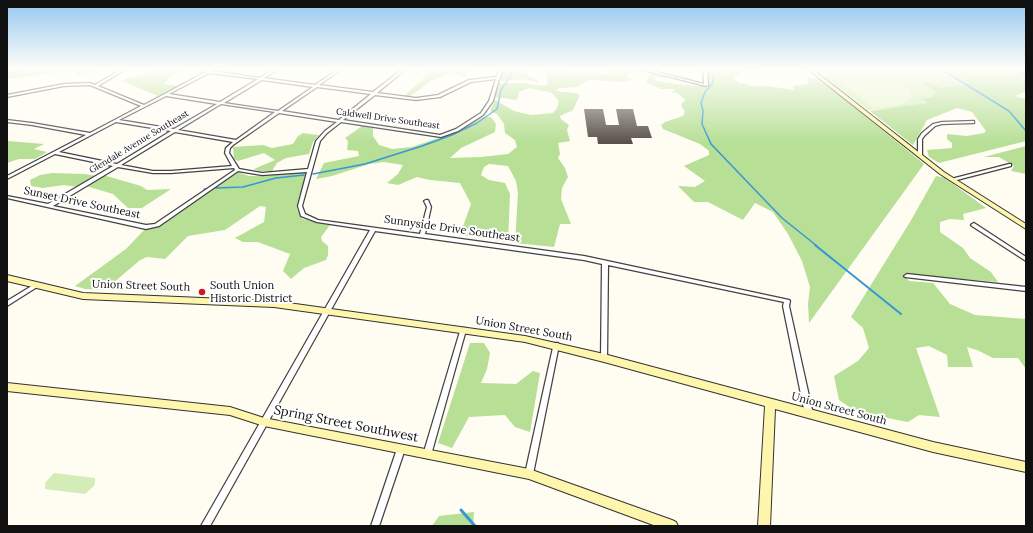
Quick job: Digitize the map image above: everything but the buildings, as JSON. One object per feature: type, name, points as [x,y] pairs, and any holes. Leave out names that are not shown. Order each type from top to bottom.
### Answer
[{"type":"street","points":[[7,96],[23,93]]},
{"type":"street","points":[[112,93],[144,106]]},
{"type":"street","name":"Glendale Avenue Southeast","points":[[49,206],[238,93]]},
{"type":"street","points":[[235,170],[227,150],[236,141],[305,93]]},
{"type":"street","points":[[366,93],[406,99],[430,98],[446,93]]},
{"type":"street","name":"Caldwell Drive Southeast","points":[[166,94],[433,135],[443,135],[472,122],[482,114],[491,101],[493,93]]},
{"type":"street","points":[[840,93],[953,180],[1026,227]]},
{"type":"street","points":[[7,178],[166,94]]},
{"type":"street","name":"Sunnyside Drive Southeast","points":[[374,94],[318,141],[300,206],[303,215],[317,221],[552,253],[788,301],[786,306],[809,414]]},
{"type":"street","points":[[7,121],[90,134]]},
{"type":"street","points":[[116,121],[236,141]]},
{"type":"street","points":[[920,156],[920,139],[923,134],[934,125],[942,122],[973,122]]},
{"type":"street","points":[[55,153],[117,165],[165,172],[235,170],[262,174],[310,170]]},
{"type":"street","points":[[953,180],[1009,165]]},
{"type":"street","name":"Sunset Drive Southeast","points":[[7,197],[146,227],[152,226],[164,220],[235,170]]},
{"type":"street","points":[[422,235],[429,207],[426,201]]},
{"type":"street","points":[[974,225],[1026,259]]},
{"type":"street","points":[[205,526],[373,229]]},
{"type":"street","points":[[604,358],[605,263]]},
{"type":"street","points":[[906,276],[1026,289]]},
{"type":"street","name":"Union Street South","points":[[7,278],[35,286],[83,296],[250,302],[327,310],[556,345],[933,447],[1026,467]]},
{"type":"street","points":[[7,304],[35,286]]},
{"type":"street","points":[[427,455],[463,330]]},
{"type":"street","points":[[529,474],[556,345]]},
{"type":"street","name":"Spring Street Southwest","points":[[7,387],[223,410],[264,422],[529,474],[672,526]]},
{"type":"street","points":[[764,526],[770,403]]},
{"type":"street","points":[[375,526],[401,449]]},
{"type":"green space","points":[[150,93],[164,93],[158,96]]},
{"type":"green space","points":[[408,93],[415,93],[409,97],[403,97]]},
{"type":"green space","points":[[496,93],[519,93],[517,100],[495,97]]},
{"type":"green space","points":[[552,93],[575,93],[580,95],[573,110],[560,116],[561,119],[569,125],[567,130],[570,141],[558,143],[560,154],[558,158],[565,168],[568,177],[562,188],[561,199],[571,224],[560,224],[554,247],[515,243],[518,193],[516,181],[508,166],[489,164],[484,167],[481,175],[489,180],[505,183],[510,194],[508,242],[460,235],[471,204],[460,183],[417,177],[398,185],[387,183],[398,174],[403,165],[384,162],[369,164],[332,176],[316,179],[324,163],[359,156],[358,151],[347,150],[348,141],[345,138],[362,126],[373,128],[373,136],[379,145],[392,149],[412,147],[453,133],[483,117],[491,117],[496,124],[495,132],[461,148],[450,158],[508,154],[517,147],[515,140],[505,133],[504,124],[497,114],[490,111],[495,100],[514,111],[531,115],[553,113],[557,108],[559,101]]},
{"type":"green space","points":[[677,93],[837,93],[924,164],[809,323],[808,304],[810,287],[802,261],[788,234],[773,212],[755,203],[743,220],[708,202],[694,202],[678,186],[695,187],[705,181],[684,166],[709,155],[709,151],[700,144],[663,129],[661,125],[665,122],[683,116],[685,111],[681,106],[686,100]]},
{"type":"green space","points":[[845,93],[958,93],[923,101],[928,106],[868,110]]},
{"type":"green space","points":[[855,93],[911,93],[912,98],[904,104],[873,108]]},
{"type":"green space","points":[[936,93],[1022,93],[1015,96],[1026,99],[1026,141],[939,163],[929,157],[927,150],[952,148],[952,143],[947,139],[947,134],[967,136],[984,133],[986,131],[972,112],[957,108],[927,120],[913,145],[870,111],[927,103],[921,99],[932,97]]},
{"type":"green space","points":[[303,133],[319,135],[313,142],[309,154],[286,158],[277,163],[272,171],[259,171],[254,169],[275,160],[264,153],[238,161],[234,159],[233,147],[263,145],[272,148],[293,144],[298,136]]},
{"type":"green space","points":[[7,141],[44,144],[34,149],[47,152],[35,159],[19,159],[7,163]]},
{"type":"green space","points":[[1026,146],[1026,174],[1011,171],[1014,166],[999,157],[984,157]]},
{"type":"green space","points":[[237,172],[249,176],[264,176],[307,172],[297,209],[302,219],[330,225],[321,237],[322,241],[328,246],[328,255],[326,260],[304,268],[291,279],[283,271],[290,254],[258,242],[243,242],[235,238],[264,222],[266,207],[260,206],[225,230],[188,236],[165,259],[147,257],[140,260],[105,290],[85,289],[75,286],[126,249],[144,230],[159,226]]},
{"type":"green space","points":[[52,173],[96,176],[77,187],[64,185],[43,188],[31,186],[30,180],[40,175]]},
{"type":"green space","points":[[103,175],[141,186],[147,190],[171,189],[142,208],[128,208],[113,194],[86,186]]},
{"type":"green space","points":[[936,176],[945,178],[986,208],[963,214],[964,220],[950,219],[940,222],[940,232],[963,248],[970,258],[991,272],[998,282],[903,274],[909,281],[933,283],[950,304],[975,315],[1026,319],[1026,369],[1018,358],[993,358],[967,347],[973,367],[948,367],[947,355],[929,346],[916,348],[940,417],[919,415],[908,422],[857,412],[839,400],[834,376],[858,361],[869,348],[863,328],[851,317],[910,222]]},
{"type":"green space","points":[[470,343],[484,343],[490,353],[487,369],[481,383],[516,384],[533,371],[540,373],[530,432],[515,427],[505,415],[469,417],[452,448],[438,443]]},
{"type":"green space","points":[[54,473],[95,478],[94,486],[85,494],[45,489],[45,483]]},
{"type":"green space","points":[[474,512],[473,526],[432,526],[439,516]]},
{"type":"waterway","points":[[313,174],[365,164],[452,135],[477,123],[497,109],[500,93]]},
{"type":"waterway","points":[[705,93],[701,103],[703,111],[702,124],[711,144],[782,218],[817,246]]},
{"type":"waterway","points":[[979,93],[1009,111],[1026,131]]},
{"type":"waterway","points":[[216,188],[243,187],[276,178],[304,175]]},
{"type":"waterway","points":[[815,245],[901,314]]},
{"type":"waterway","points":[[461,510],[475,526]]},
{"type":"place","name":"South Union Historic District","points":[[202,292]]}]
